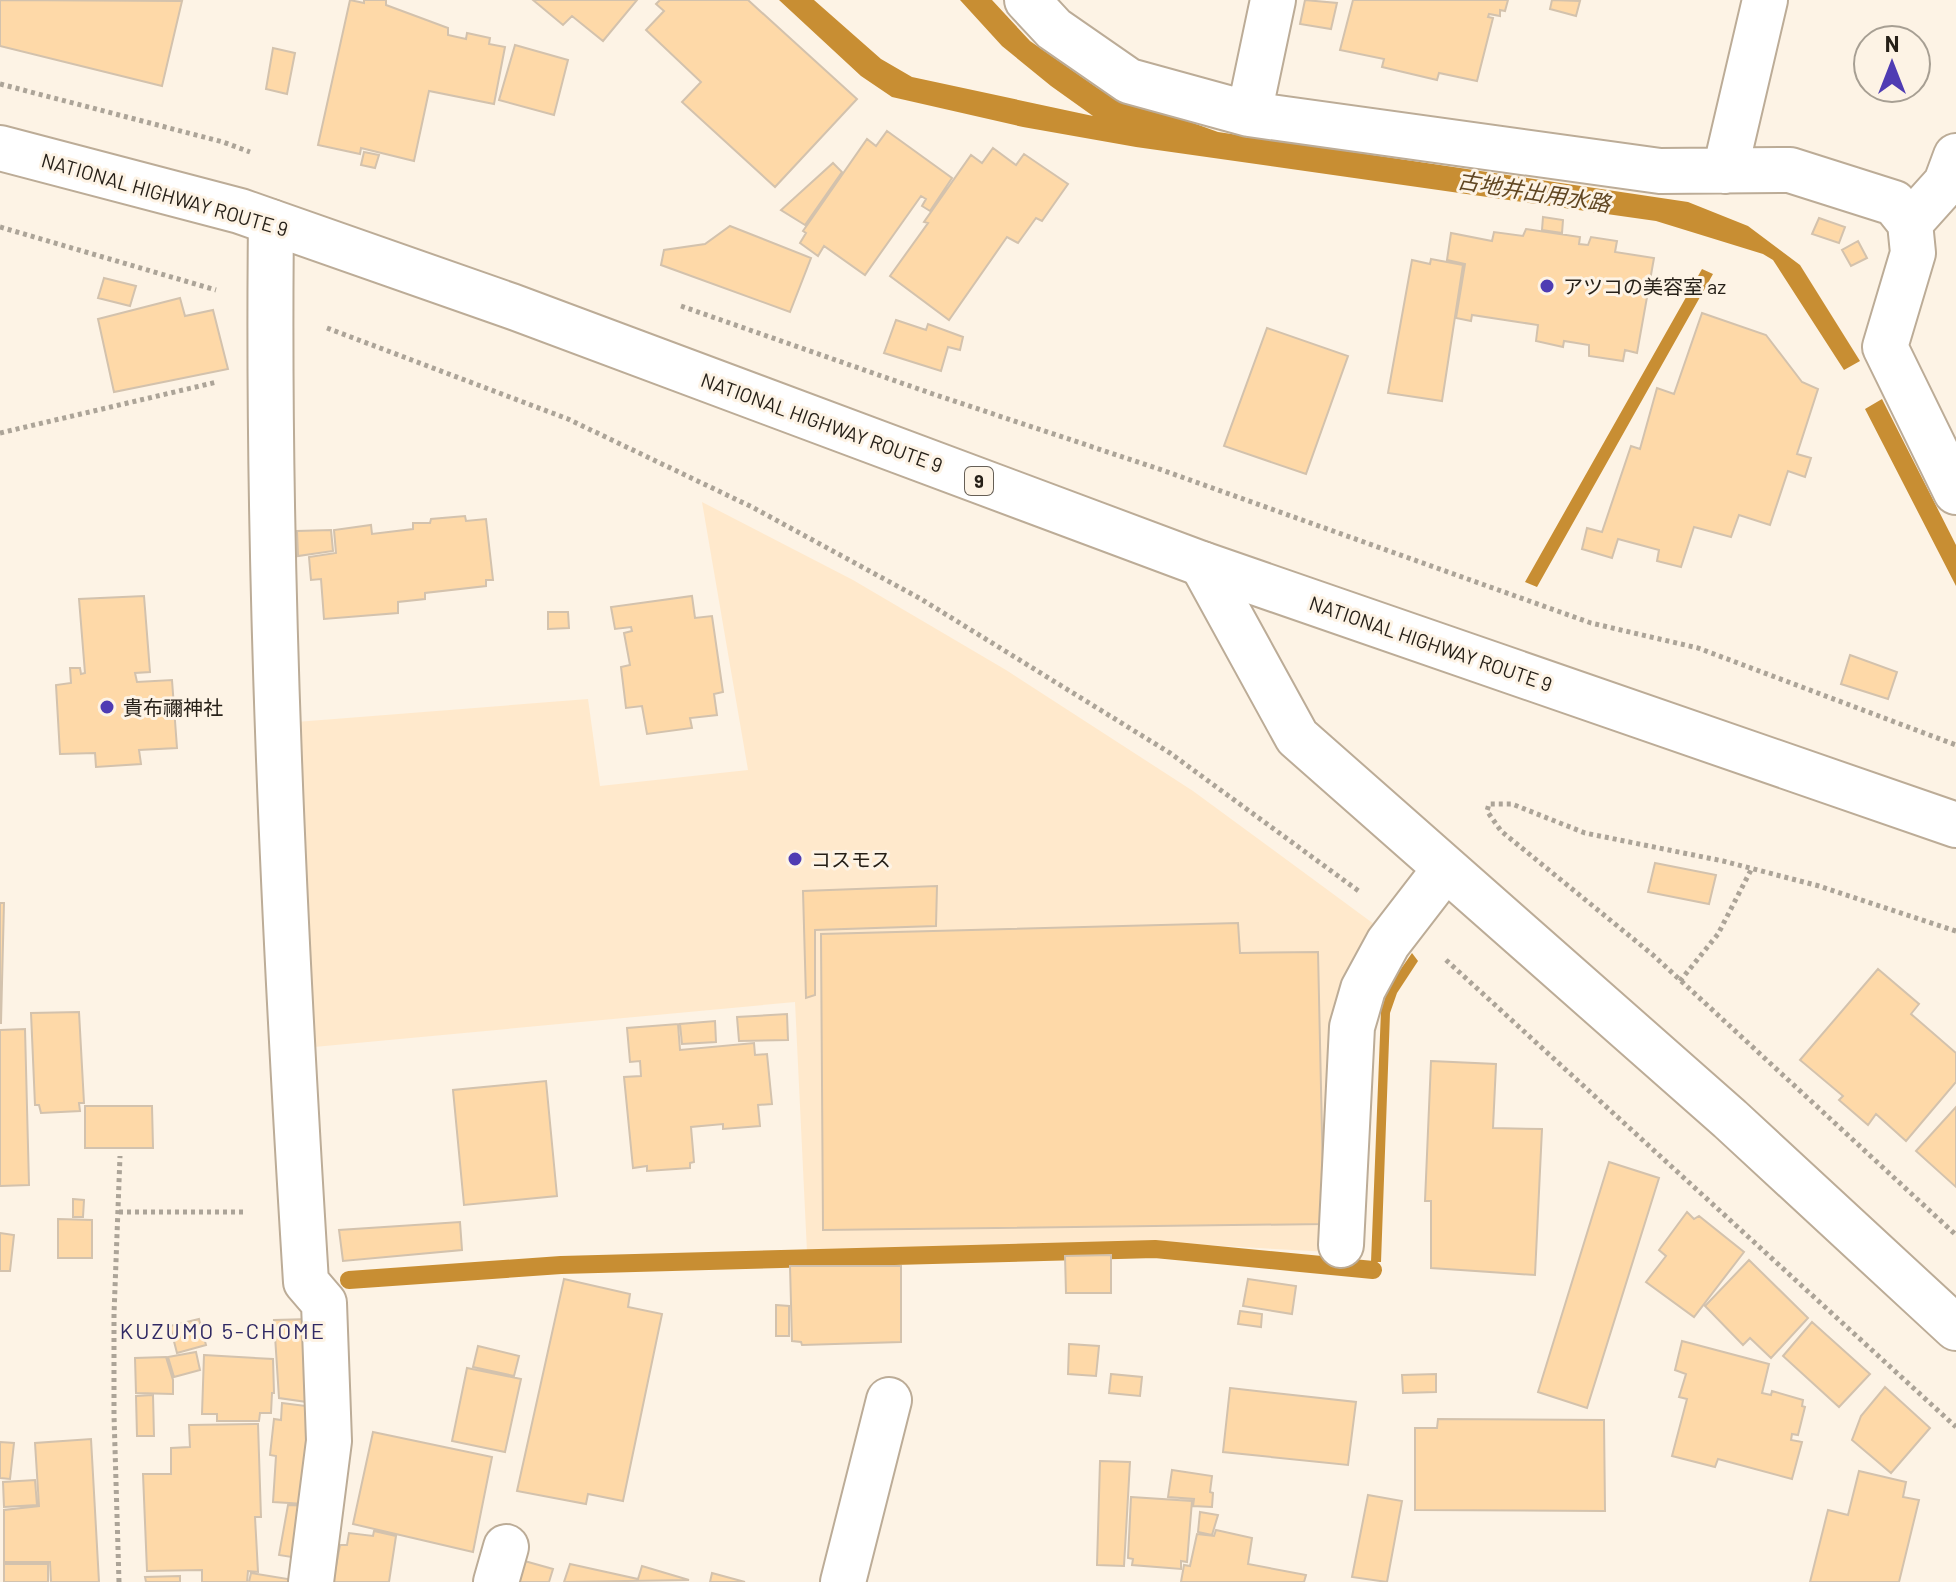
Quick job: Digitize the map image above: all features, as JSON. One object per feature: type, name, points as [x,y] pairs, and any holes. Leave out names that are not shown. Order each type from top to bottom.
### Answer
[{"type":"main road","points":[[1027,0],[1054,29],[1129,81],[1249,114],[1660,171],[1790,170],[1894,203],[1910,223],[1913,253],[1885,347],[1956,492]]},
{"type":"main road","points":[[1249,114],[1273,0]]},
{"type":"main road","points":[[1725,171],[1765,0]]},
{"type":"main road","name":"NATIONAL HIGHWAY ROUTE 9","points":[[0,148],[240,211],[511,306],[1202,564],[1956,825]]},
{"type":"main road","points":[[1910,223],[1946,183],[1956,156]]},
{"type":"main road","points":[[271,222],[269,370],[281,798],[306,1282],[324,1303],[329,1441],[311,1582]]},
{"type":"main road","points":[[1202,564],[1297,737],[1730,1119],[1956,1328]]},
{"type":"main road","points":[[1341,1245],[1352,1027],[1363,989],[1388,943],[1445,869]]},
{"type":"main road","points":[[843,1582],[889,1400]]},
{"type":"path","points":[[0,84],[223,142],[252,153]]},
{"type":"path","points":[[0,227],[270,306],[568,419],[752,507],[921,599],[1170,753],[1403,923],[1456,968],[1956,1427]]},
{"type":"path","points":[[681,305],[933,394],[1162,470],[1591,623],[1698,648],[1956,745]]},
{"type":"path","points":[[0,433],[269,370]]},
{"type":"path","points":[[1956,931],[1819,886],[1752,868],[1585,833],[1512,804],[1489,804],[1487,811],[1501,831],[1653,955],[1956,1235]]},
{"type":"path","points":[[1680,981],[1718,934],[1752,868]]},
{"type":"path","points":[[119,1582],[114,1314],[120,1156]]},
{"type":"path","points":[[119,1212],[302,1212]]},
{"type":"shaded area","name":"コスモス","points":[[702,502],[853,580],[1006,670],[1193,791],[1378,927],[1330,1252],[1151,1242],[807,1252],[795,1002],[314,1047],[296,722],[588,699],[600,786],[748,770]]},
{"type":"water","name":"古地井出用水路","points":[[779,0],[814,0],[881,59],[912,77],[1093,116],[1002,46],[960,0],[992,0],[1030,41],[1099,89],[1218,132],[1688,202],[1748,226],[1800,265],[1860,361],[1844,370],[1773,260],[1763,254],[1656,221],[1136,147],[1023,127],[892,97],[861,76]]},
{"type":"water","points":[[1702,269],[1713,274],[1537,587],[1525,582]]},
{"type":"water","points":[[1882,399],[1956,545],[1956,586],[1865,409]]},
{"type":"water","points":[[1412,953],[1418,961],[1397,993],[1390,1013],[1381,1262],[1371,1262],[1381,1010],[1389,986]]},
{"type":"building","points":[[0,0],[182,1],[162,86],[0,46]]},
{"type":"building","points":[[350,0],[364,3],[364,0],[386,0],[386,5],[448,28],[448,35],[466,39],[467,33],[490,38],[489,44],[505,47],[494,104],[429,91],[414,161],[361,148],[360,154],[318,145]]},
{"type":"building","points":[[533,0],[637,0],[603,41],[572,16],[563,25]]},
{"type":"building","points":[[660,0],[748,0],[857,99],[775,187],[682,102],[701,82],[646,30],[664,11],[656,4]]},
{"type":"building","points":[[1305,0],[1337,3],[1331,29],[1300,24]]},
{"type":"building","points":[[1353,0],[1508,0],[1505,11],[1500,10],[1500,16],[1489,14],[1488,17],[1493,18],[1477,81],[1439,73],[1437,80],[1382,67],[1384,59],[1340,50]]},
{"type":"building","points":[[1552,0],[1580,1],[1576,16],[1550,9]]},
{"type":"building","points":[[515,45],[568,60],[554,115],[499,100]]},
{"type":"building","points":[[273,48],[295,53],[287,94],[266,89]]},
{"type":"building","points":[[887,131],[952,178],[930,211],[922,206],[926,199],[921,196],[865,275],[824,246],[818,256],[800,243],[806,233],[803,231],[867,139],[876,146]]},
{"type":"building","points":[[993,148],[1016,165],[1024,154],[1068,184],[1042,221],[1036,218],[1018,243],[1007,237],[949,320],[890,276],[971,155],[982,163]]},
{"type":"building","points":[[364,152],[379,155],[375,168],[361,165]]},
{"type":"building","points":[[833,163],[842,172],[805,225],[781,210]]},
{"type":"building","points":[[1543,217],[1563,220],[1562,233],[1542,230]]},
{"type":"building","points":[[1819,218],[1845,227],[1839,243],[1812,234]]},
{"type":"building","points":[[730,226],[811,258],[790,312],[661,265],[664,250],[705,244]]},
{"type":"building","points":[[1526,229],[1580,237],[1579,244],[1588,245],[1591,237],[1617,241],[1615,252],[1654,258],[1637,353],[1625,350],[1623,361],[1589,356],[1589,345],[1564,341],[1563,347],[1536,341],[1538,325],[1472,315],[1471,321],[1456,318],[1465,264],[1447,260],[1451,233],[1492,241],[1494,232],[1523,236]]},
{"type":"building","points":[[1858,241],[1867,258],[1851,266],[1842,250]]},
{"type":"building","points":[[1431,259],[1463,265],[1442,401],[1388,393],[1412,260],[1430,264]]},
{"type":"building","points":[[104,278],[136,286],[130,306],[98,298]]},
{"type":"building","points":[[180,298],[185,316],[213,310],[228,369],[114,392],[98,319]]},
{"type":"building","points":[[1702,313],[1766,335],[1802,382],[1818,389],[1797,454],[1811,458],[1805,477],[1788,471],[1770,525],[1739,515],[1731,537],[1694,527],[1681,567],[1657,561],[1659,550],[1618,539],[1612,558],[1582,549],[1587,528],[1602,532],[1631,446],[1640,449],[1657,388],[1674,394]]},
{"type":"building","points":[[896,320],[926,330],[928,324],[963,337],[960,350],[948,347],[941,371],[884,353]]},
{"type":"building","points":[[1267,328],[1348,356],[1306,474],[1224,446]]},
{"type":"building","points":[[465,516],[466,521],[486,519],[493,580],[486,580],[486,586],[425,593],[425,599],[398,602],[398,613],[324,619],[321,579],[311,580],[309,557],[336,553],[334,530],[371,525],[372,534],[413,529],[413,523],[430,523],[431,519]]},
{"type":"building","points":[[331,530],[333,551],[298,556],[297,531]]},
{"type":"building","points":[[144,596],[150,672],[135,673],[137,682],[172,680],[177,748],[139,750],[141,764],[96,767],[95,753],[60,754],[56,685],[71,683],[70,668],[80,668],[81,674],[85,673],[79,599]]},
{"type":"building","points":[[692,596],[695,618],[712,616],[723,692],[714,694],[717,715],[690,718],[692,728],[647,734],[642,706],[626,708],[621,667],[630,665],[624,633],[632,631],[631,627],[615,629],[611,607]]},
{"type":"building","points":[[548,612],[568,612],[569,628],[548,629]]},
{"type":"building","points":[[1850,655],[1897,672],[1888,699],[1841,684]]},
{"type":"building","points":[[1655,863],[1716,875],[1709,904],[1648,892]]},
{"type":"building","points":[[937,886],[936,926],[815,930],[815,995],[806,998],[803,891]]},
{"type":"building","points":[[0,903],[4,903],[1,1023],[0,1023]]},
{"type":"building","points":[[1238,923],[1240,953],[1318,952],[1324,1224],[823,1230],[821,934]]},
{"type":"building","points":[[1878,969],[1919,1004],[1911,1014],[1956,1053],[1956,1082],[1906,1141],[1876,1114],[1868,1125],[1839,1100],[1843,1096],[1800,1060]]},
{"type":"building","points":[[79,1012],[84,1103],[79,1103],[80,1111],[41,1113],[39,1105],[35,1105],[31,1013]]},
{"type":"building","points":[[787,1014],[788,1040],[739,1041],[737,1017]]},
{"type":"building","points":[[715,1021],[716,1042],[682,1044],[680,1024]]},
{"type":"building","points":[[678,1024],[680,1050],[754,1043],[755,1055],[767,1054],[772,1104],[758,1105],[760,1126],[723,1129],[723,1124],[691,1127],[694,1162],[690,1163],[690,1168],[647,1171],[647,1166],[633,1168],[624,1077],[641,1076],[640,1061],[630,1062],[627,1028]]},
{"type":"building","points":[[25,1029],[29,1185],[0,1186],[0,1030]]},
{"type":"building","points":[[1431,1061],[1496,1064],[1493,1128],[1542,1129],[1535,1275],[1431,1268],[1431,1201],[1425,1201]]},
{"type":"building","points":[[546,1081],[557,1196],[464,1205],[453,1090]]},
{"type":"building","points":[[85,1106],[152,1106],[153,1148],[85,1148]]},
{"type":"building","points":[[1956,1107],[1956,1187],[1916,1151]]},
{"type":"building","points":[[1609,1162],[1659,1178],[1587,1408],[1538,1392]]},
{"type":"building","points":[[73,1199],[84,1200],[83,1217],[73,1217]]},
{"type":"building","points":[[1687,1212],[1694,1219],[1699,1216],[1744,1252],[1694,1317],[1646,1282],[1666,1256],[1659,1250]]},
{"type":"building","points":[[58,1219],[92,1220],[92,1258],[58,1258]]},
{"type":"building","points":[[460,1222],[462,1250],[343,1261],[339,1230]]},
{"type":"building","points":[[0,1233],[14,1235],[10,1271],[0,1271]]},
{"type":"building","points":[[1111,1255],[1111,1293],[1066,1293],[1065,1256]]},
{"type":"building","points":[[1749,1260],[1808,1318],[1771,1358],[1750,1338],[1743,1345],[1705,1306]]},
{"type":"building","points":[[790,1266],[901,1266],[901,1342],[802,1345],[801,1342],[792,1341]]},
{"type":"building","points":[[564,1279],[630,1294],[628,1307],[662,1314],[623,1501],[588,1494],[586,1504],[517,1491]]},
{"type":"building","points":[[1248,1279],[1296,1286],[1292,1314],[1243,1306]]},
{"type":"building","points":[[776,1305],[789,1306],[789,1336],[776,1336]]},
{"type":"building","points":[[1240,1311],[1262,1314],[1261,1327],[1238,1324]]},
{"type":"building","points":[[199,1319],[206,1345],[177,1353],[170,1326]]},
{"type":"building","points":[[309,1319],[314,1403],[279,1398],[274,1320]]},
{"type":"building","points":[[1812,1322],[1870,1374],[1839,1407],[1783,1356]]},
{"type":"building","points":[[1682,1341],[1769,1364],[1762,1393],[1771,1395],[1772,1391],[1803,1400],[1802,1406],[1805,1407],[1798,1435],[1792,1434],[1791,1440],[1802,1442],[1792,1479],[1718,1459],[1715,1467],[1672,1456],[1687,1399],[1679,1397],[1686,1374],[1675,1370]]},
{"type":"building","points":[[1069,1344],[1099,1346],[1096,1376],[1068,1374]]},
{"type":"building","points":[[478,1346],[519,1356],[514,1376],[473,1367]]},
{"type":"building","points":[[196,1352],[200,1370],[174,1377],[168,1357]]},
{"type":"building","points":[[204,1355],[273,1359],[271,1413],[260,1413],[259,1421],[217,1421],[217,1414],[202,1414]]},
{"type":"building","points":[[166,1357],[173,1380],[173,1394],[136,1393],[135,1358]]},
{"type":"building","points":[[467,1368],[521,1379],[505,1452],[452,1441]]},
{"type":"building","points":[[1111,1374],[1142,1377],[1140,1396],[1109,1393]]},
{"type":"building","points":[[1436,1374],[1436,1392],[1403,1393],[1402,1375]]},
{"type":"building","points":[[1885,1387],[1930,1428],[1891,1473],[1852,1440],[1861,1416]]},
{"type":"building","points":[[1230,1388],[1356,1402],[1348,1465],[1223,1452]]},
{"type":"building","points":[[153,1395],[154,1436],[137,1436],[136,1396]]},
{"type":"building","points":[[282,1403],[314,1407],[305,1504],[273,1502],[276,1456],[270,1455],[274,1419],[281,1420]]},
{"type":"building","points":[[1438,1419],[1604,1420],[1605,1511],[1415,1510],[1415,1428],[1437,1428]]},
{"type":"building","points":[[258,1424],[261,1517],[255,1517],[258,1572],[248,1571],[247,1582],[202,1582],[202,1570],[147,1571],[143,1474],[171,1474],[171,1448],[190,1447],[189,1425]]},
{"type":"building","points":[[373,1432],[492,1457],[473,1552],[353,1524]]},
{"type":"building","points":[[91,1439],[99,1582],[51,1582],[50,1562],[4,1562],[4,1510],[39,1506],[35,1443]]},
{"type":"building","points":[[0,1442],[14,1443],[10,1479],[0,1478]]},
{"type":"building","points":[[1100,1461],[1130,1462],[1124,1566],[1097,1565]]},
{"type":"building","points":[[1172,1470],[1212,1476],[1212,1507],[1193,1506],[1194,1499],[1168,1497]]},
{"type":"building","points":[[1859,1471],[1906,1482],[1903,1497],[1919,1500],[1899,1582],[1810,1582],[1828,1510],[1848,1515]]},
{"type":"building","points":[[35,1480],[37,1505],[4,1507],[3,1482]]},
{"type":"building","points":[[1368,1495],[1402,1501],[1387,1582],[1352,1577]]},
{"type":"building","points":[[1131,1497],[1192,1501],[1187,1562],[1181,1561],[1181,1569],[1132,1565],[1133,1559],[1128,1558]]},
{"type":"building","points":[[288,1505],[310,1506],[301,1579],[289,1577],[292,1557],[279,1555]]},
{"type":"building","points":[[1200,1512],[1218,1515],[1212,1535],[1198,1532]]},
{"type":"building","points":[[1216,1530],[1252,1538],[1248,1564],[1306,1575],[1304,1582],[1181,1582],[1184,1565],[1190,1566],[1197,1534],[1214,1536]]},
{"type":"building","points":[[374,1531],[396,1536],[389,1582],[333,1582],[340,1545],[347,1545],[349,1533],[373,1536]]},
{"type":"building","points":[[521,1560],[553,1569],[549,1582],[515,1582]]},
{"type":"building","points":[[4,1564],[48,1564],[48,1582],[4,1582]]},
{"type":"building","points":[[570,1564],[638,1579],[642,1566],[689,1580],[564,1582]]},
{"type":"building","points":[[251,1573],[300,1581],[300,1582],[249,1582]]},
{"type":"building","points":[[712,1573],[745,1582],[710,1582]]},
{"type":"building","points":[[180,1576],[180,1582],[146,1582],[145,1577]]},
{"type":"waterway","points":[[349,1280],[561,1265],[1155,1249],[1373,1270]]},
{"type":"place","name":"アツコの美容室 az","points":[[1547,286]]},
{"type":"place","name":"貴布禰神社","points":[[107,707]]},
{"type":"place","name":"コスモス","points":[[795,859]]},
{"type":"district","name":"KUZUMO 5-CHOME","points":[[223,1330]]}]
